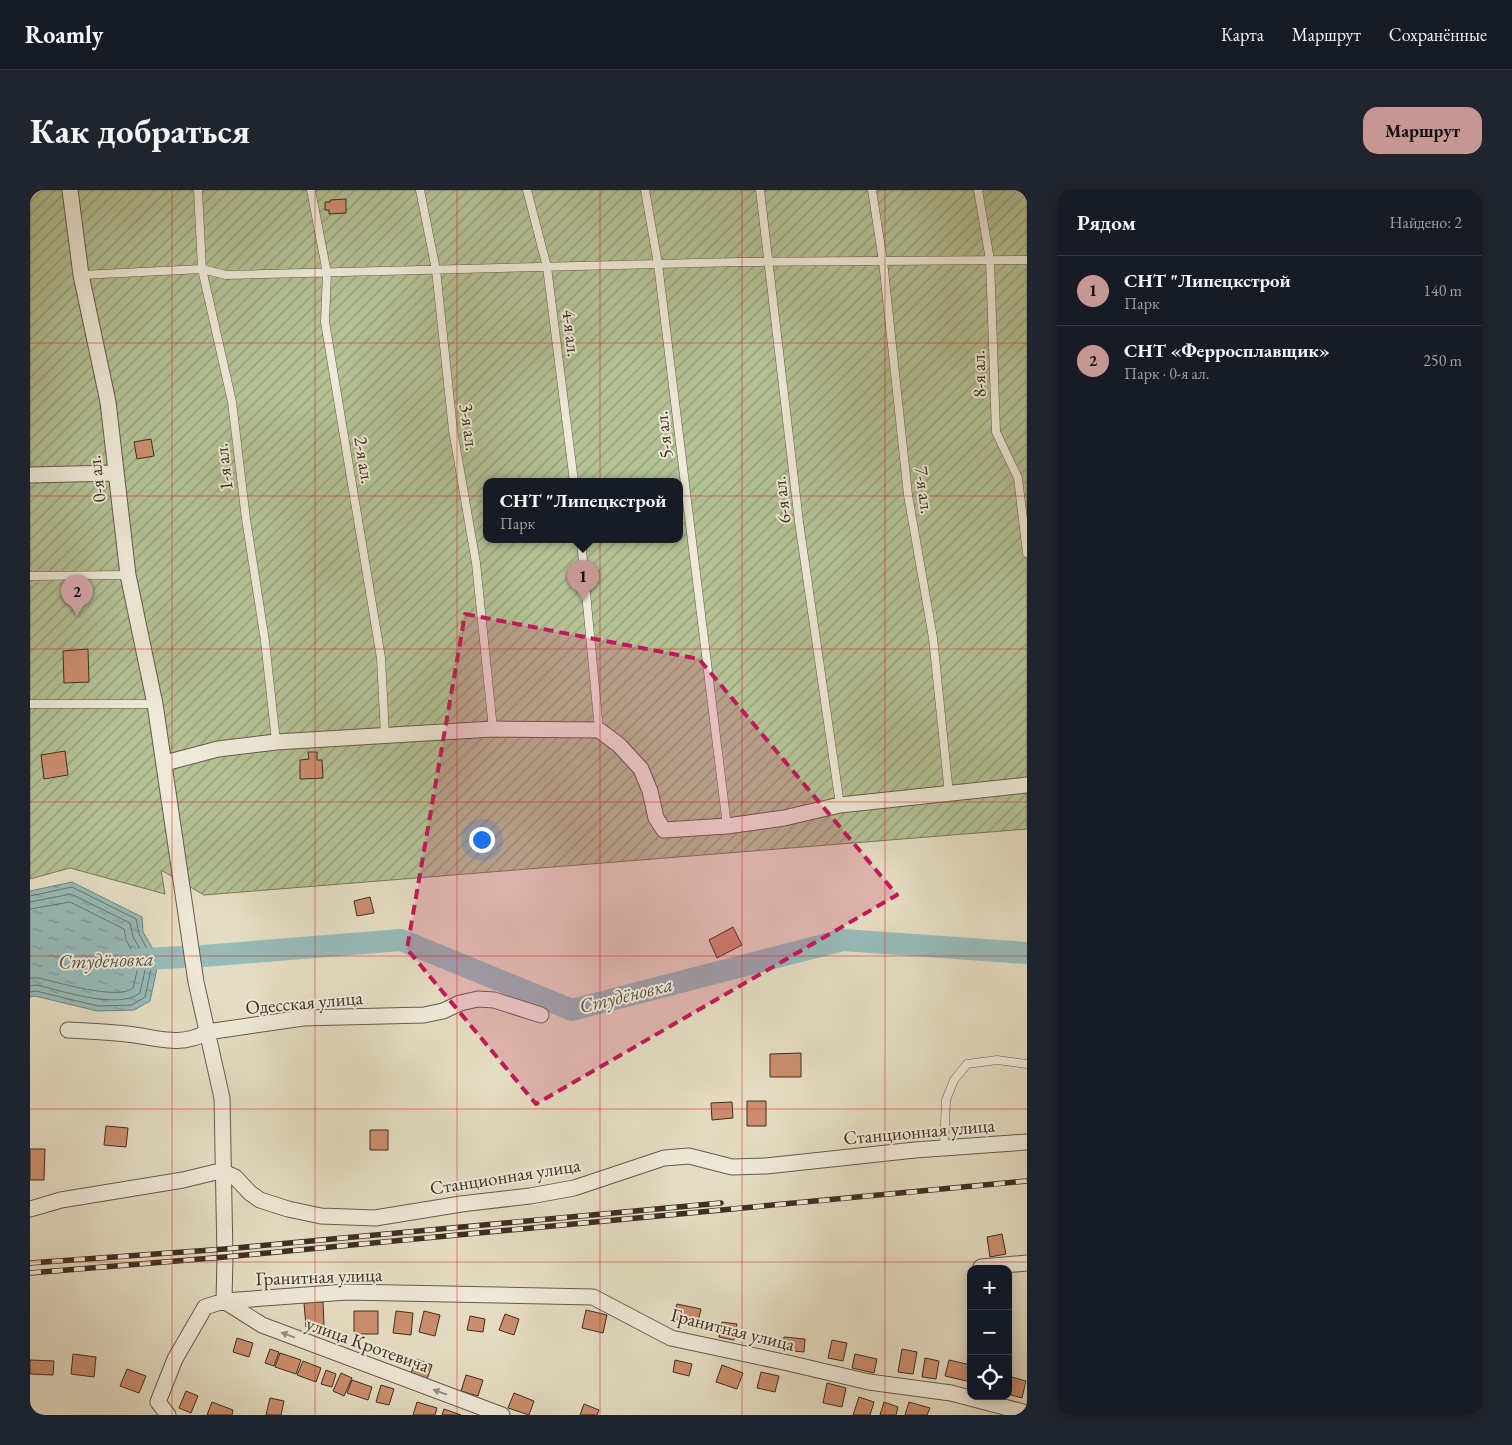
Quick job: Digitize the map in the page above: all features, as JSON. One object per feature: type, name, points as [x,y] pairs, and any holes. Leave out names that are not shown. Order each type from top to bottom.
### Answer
[{"type":"street","name":"0-я ал.","points":[[70,190],[81,275],[108,402],[128,575],[155,704],[165,763],[196,982],[222,1098],[224,1301]]},
{"type":"street","points":[[30,474],[116,473]]},
{"type":"street","points":[[165,763],[218,749],[276,742],[494,729],[599,730],[619,746],[641,769],[650,791],[656,818],[664,830],[727,826],[784,818],[840,806],[1027,785]]},
{"type":"street","name":"Одесская улица","points":[[68,1030],[128,1034],[180,1041],[195,1039],[207,1032],[303,1018],[424,1015],[443,1011],[460,1002],[478,999],[494,1000],[541,1015]]},
{"type":"street","name":"Станционная улица","points":[[224,1172],[235,1177],[250,1193],[260,1200],[288,1209],[321,1216],[375,1218],[574,1188],[664,1158],[689,1156],[732,1166],[766,1166],[944,1148],[1027,1142]]},
{"type":"street","points":[[30,1209],[61,1200],[224,1172]]},
{"type":"street","points":[[1004,1265],[1027,1263]]},
{"type":"street","name":"Гранитная улица","points":[[224,1301],[347,1292],[593,1297],[671,1338],[869,1382],[951,1393],[1027,1413]]},
{"type":"street","points":[[168,1415],[158,1402],[175,1359],[205,1308],[224,1301]]},
{"type":"street","name":"улица Кротевича","points":[[224,1301],[262,1325],[502,1415]]},
{"type":"lane","name":"1-я ал.","points":[[198,190],[202,269],[232,402],[246,519],[265,641],[276,742]]},
{"type":"lane","name":"2-я ал.","points":[[311,190],[327,272],[325,322],[381,658],[385,736]]},
{"type":"lane","name":"3-я ал.","points":[[420,190],[436,270],[453,430],[476,563],[494,729]]},
{"type":"lane","name":"4-я ал.","points":[[526,190],[547,267],[573,478]]},
{"type":"lane","name":"5-я ал.","points":[[645,190],[658,264],[727,826]]},
{"type":"lane","name":"6-я ал.","points":[[760,190],[799,522],[840,806]]},
{"type":"lane","name":"7-я ал.","points":[[872,190],[883,261],[908,495],[933,638],[949,794]]},
{"type":"lane","name":"8-я ал.","points":[[978,190],[990,260],[996,432],[1018,478],[1027,553]]},
{"type":"lane","points":[[81,275],[202,269],[226,275],[658,264],[1027,260]]},
{"type":"lane","points":[[581,543],[599,730]]},
{"type":"lane","points":[[30,576],[128,575]]},
{"type":"lane","points":[[30,704],[155,704]]},
{"type":"lane","points":[[944,1148],[946,1100],[954,1080],[967,1064],[997,1060],[1027,1064]]},
{"type":"highlighted area","points":[[465,614],[699,659],[897,895],[536,1104],[407,949]]},
{"type":"green space","points":[[30,190],[1027,190],[1027,829],[204,895],[161,870],[165,894],[70,868],[30,879]]},
{"type":"water","points":[[72,882],[142,917],[143,932],[159,959],[150,1001],[134,1010],[97,1011],[35,996],[30,997],[30,891]]},
{"type":"building","points":[[346,199],[346,213],[329,214],[329,210],[325,210],[325,202]]},
{"type":"building","points":[[151,439],[154,456],[137,459],[134,442]]},
{"type":"building","points":[[88,649],[89,682],[64,683],[63,651]]},
{"type":"building","points":[[65,751],[68,775],[44,779],[41,755]]},
{"type":"building","points":[[308,752],[317,752],[317,760],[322,760],[323,778],[300,779],[300,760],[309,759]]},
{"type":"building","points":[[370,897],[374,913],[357,916],[354,901]]},
{"type":"building","points":[[733,927],[742,945],[717,958],[709,940]]},
{"type":"building","points":[[801,1053],[801,1077],[770,1077],[770,1054]]},
{"type":"building","points":[[747,1101],[766,1101],[766,1126],[747,1126]]},
{"type":"building","points":[[732,1102],[733,1118],[712,1120],[711,1103]]},
{"type":"building","points":[[106,1126],[128,1128],[126,1147],[104,1145]]},
{"type":"building","points":[[370,1130],[388,1130],[388,1150],[370,1150]]},
{"type":"building","points":[[30,1149],[45,1149],[44,1180],[30,1180]]},
{"type":"building","points":[[1002,1234],[1006,1254],[990,1257],[987,1237]]},
{"type":"building","points":[[323,1302],[324,1326],[306,1327],[304,1303]]},
{"type":"building","points":[[677,1304],[701,1309],[697,1325],[673,1319]]},
{"type":"building","points":[[586,1310],[607,1315],[603,1333],[582,1328]]},
{"type":"building","points":[[354,1311],[378,1311],[378,1334],[354,1334]]},
{"type":"building","points":[[396,1311],[413,1313],[411,1335],[393,1333]]},
{"type":"building","points":[[424,1311],[440,1315],[435,1336],[419,1332]]},
{"type":"building","points":[[505,1314],[519,1319],[514,1335],[499,1330]]},
{"type":"building","points":[[470,1316],[485,1319],[483,1332],[467,1330]]},
{"type":"building","points":[[722,1322],[737,1324],[734,1340],[719,1337]]},
{"type":"building","points":[[784,1337],[805,1339],[804,1352],[783,1350]]},
{"type":"building","points":[[237,1338],[253,1343],[249,1357],[233,1352]]},
{"type":"building","points":[[832,1340],[847,1343],[843,1361],[828,1358]]},
{"type":"building","points":[[270,1349],[279,1352],[274,1366],[265,1363]]},
{"type":"building","points":[[902,1349],[917,1352],[913,1374],[898,1372]]},
{"type":"building","points":[[280,1353],[301,1360],[296,1374],[275,1367]]},
{"type":"building","points":[[73,1354],[96,1357],[94,1377],[71,1374]]},
{"type":"building","points":[[855,1354],[877,1359],[874,1373],[852,1368]]},
{"type":"building","points":[[925,1358],[939,1361],[936,1379],[922,1377]]},
{"type":"building","points":[[416,1359],[432,1365],[426,1382],[410,1376]]},
{"type":"building","points":[[30,1360],[54,1361],[53,1375],[30,1374]]},
{"type":"building","points":[[675,1360],[692,1364],[689,1376],[673,1372]]},
{"type":"building","points":[[949,1360],[967,1364],[967,1381],[945,1376]]},
{"type":"building","points":[[303,1361],[321,1368],[316,1382],[297,1375]]},
{"type":"building","points":[[722,1365],[743,1373],[737,1389],[716,1382]]},
{"type":"building","points":[[127,1369],[146,1376],[139,1393],[120,1386]]},
{"type":"building","points":[[326,1370],[336,1374],[332,1387],[321,1384]]},
{"type":"building","points":[[761,1372],[779,1376],[775,1392],[757,1388]]},
{"type":"building","points":[[341,1373],[352,1378],[344,1396],[333,1391]]},
{"type":"building","points":[[466,1375],[483,1380],[478,1396],[461,1391]]},
{"type":"building","points":[[1012,1377],[1026,1381],[1022,1398],[1012,1395]]},
{"type":"building","points":[[352,1380],[372,1387],[368,1400],[347,1393]]},
{"type":"building","points":[[827,1383],[846,1388],[842,1407],[823,1403]]},
{"type":"building","points":[[381,1385],[394,1389],[389,1405],[376,1402]]},
{"type":"building","points":[[186,1391],[198,1396],[191,1413],[179,1408]]},
{"type":"building","points":[[514,1393],[534,1401],[529,1415],[508,1408]]},
{"type":"building","points":[[859,1397],[874,1402],[870,1415],[853,1415]]},
{"type":"building","points":[[270,1398],[284,1401],[281,1415],[266,1415]]},
{"type":"building","points":[[212,1402],[233,1410],[232,1415],[207,1415]]},
{"type":"building","points":[[417,1402],[437,1408],[435,1415],[413,1415]]},
{"type":"building","points":[[884,1402],[898,1407],[896,1415],[880,1415]]},
{"type":"building","points":[[909,1402],[930,1408],[927,1415],[905,1415]]},
{"type":"building","points":[[584,1404],[599,1410],[597,1415],[580,1415]]},
{"type":"building","points":[[444,1409],[461,1415],[442,1415]]},
{"type":"waterway","name":"Студёновка","points":[[203,956],[401,940],[572,1010],[843,940],[1027,953]]},
{"type":"waterway","name":"Студёновка","points":[[128,960],[182,957]]},
{"type":"railway","points":[[30,1273],[225,1257],[1027,1181]]},
{"type":"railway","points":[[30,1263],[225,1249],[721,1203]]},
{"type":"place","name":"СНТ \"Липецкстрой","points":[[583,601]]},
{"type":"place","name":"СНТ «Ферросплавщик»","points":[[77,616]]}]
